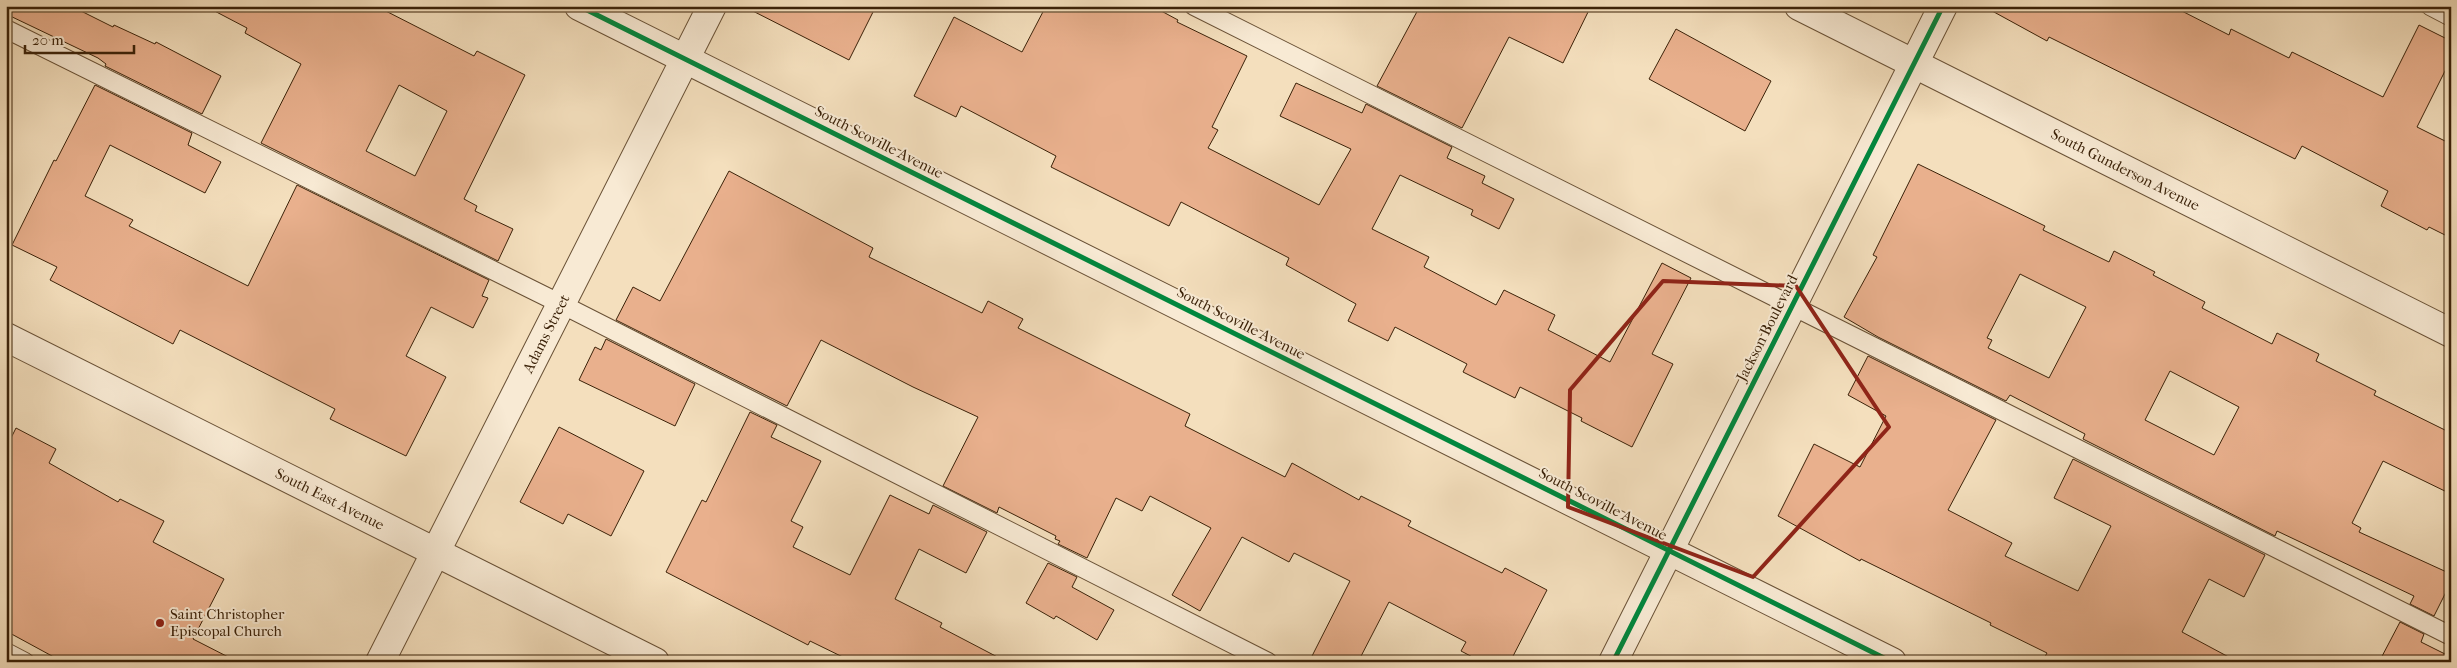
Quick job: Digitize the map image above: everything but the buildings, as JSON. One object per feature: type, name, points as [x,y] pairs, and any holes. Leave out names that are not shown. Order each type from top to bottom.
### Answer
[{"type":"street","name":"South Scoville Avenue","points":[[579,6],[1892,662]]},
{"type":"street","name":"Adams Street","points":[[380,662],[712,6]]},
{"type":"street","name":"South Gunderson Avenue","points":[[1799,6],[2451,333]]},
{"type":"street","name":"Jackson Boulevard","points":[[1613,662],[1943,6]]},
{"type":"street","name":"South East Avenue","points":[[6,337],[655,662]]},
{"type":"lane","points":[[1194,6],[2451,636]]},
{"type":"lane","points":[[2430,6],[2451,17]]},
{"type":"lane","points":[[6,29],[561,304],[1268,662]]},
{"type":"lane","points":[[6,652],[25,662]]},
{"type":"highlighted area","points":[[1663,281],[1796,286],[1889,427],[1753,577],[1568,507],[1570,390]]},
{"type":"cycle path","points":[[579,6],[1892,662]]},
{"type":"cycle path","points":[[1613,662],[1943,6]]},
{"type":"place","name":"Saint Christopher Episcopal Church","points":[[160,623]]}]
